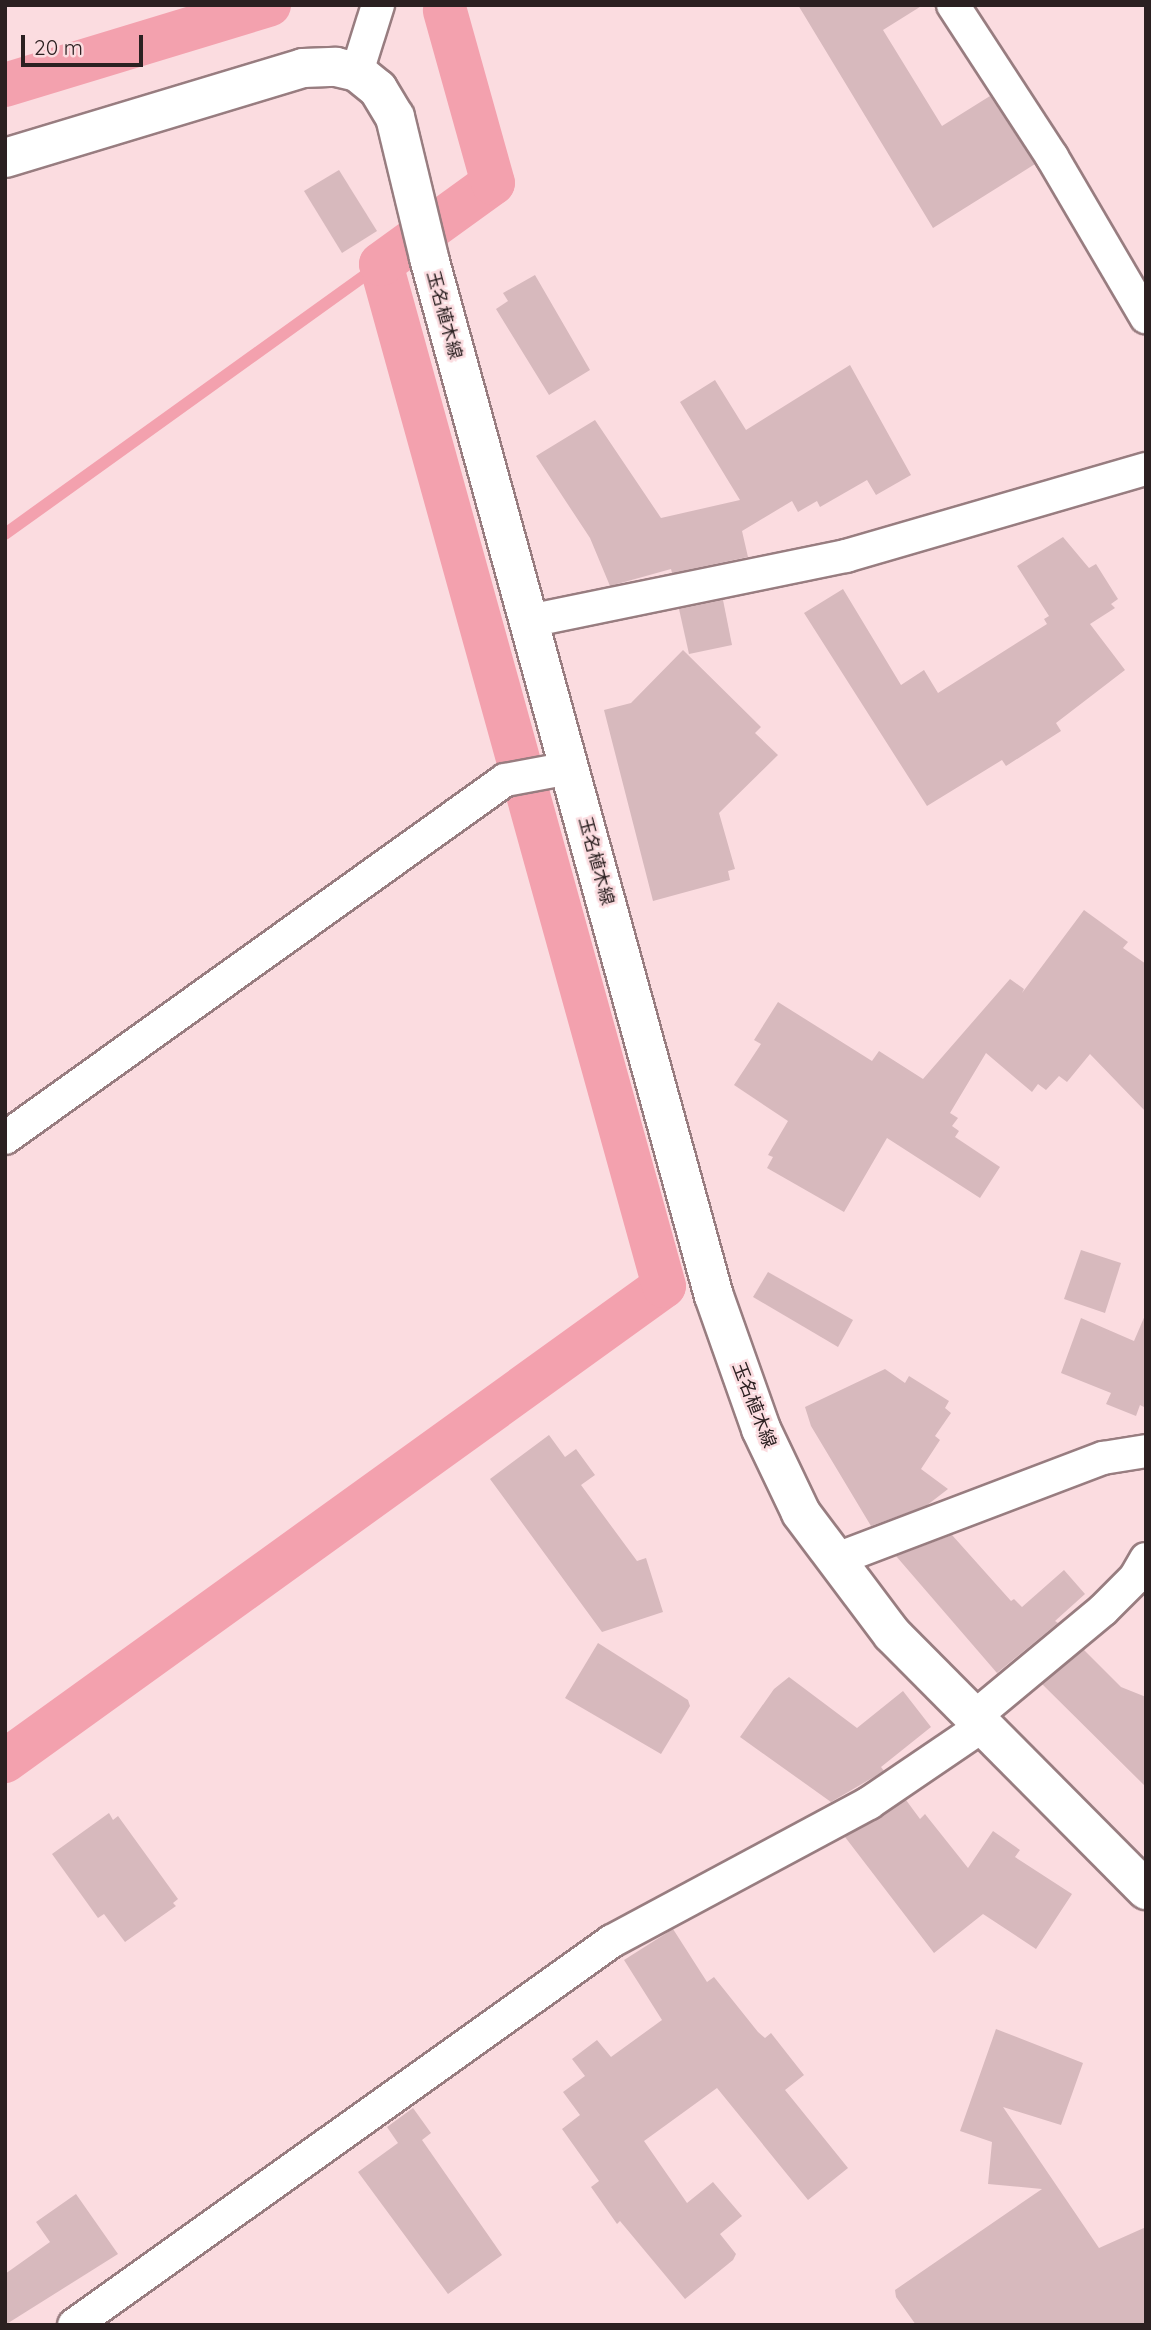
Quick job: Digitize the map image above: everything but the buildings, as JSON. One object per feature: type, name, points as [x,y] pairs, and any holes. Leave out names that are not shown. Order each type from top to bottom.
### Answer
[{"type":"main road","points":[[5,158],[303,68],[336,67],[358,72]]},
{"type":"main road","name":"玉名植木線","points":[[358,72],[378,89],[395,117],[414,203],[714,1296],[761,1429],[802,1513],[892,1634],[1146,1889]]},
{"type":"street","points":[[358,72],[378,5]]},
{"type":"street","points":[[953,5],[1052,157],[1146,317]]},
{"type":"street","points":[[529,621],[846,556],[1146,469]]},
{"type":"street","points":[[5,1138],[505,780],[570,768]]},
{"type":"street","points":[[837,1559],[1103,1458],[1146,1451]]},
{"type":"street","points":[[74,2325],[612,1941],[869,1803],[977,1722],[1103,1610],[1135,1578],[1146,1559]]},
{"type":"waterway","points":[[5,85],[269,5]]},
{"type":"waterway","points":[[5,1761],[664,1286],[381,264],[493,183],[445,11]]},
{"type":"waterway","points":[[5,534],[381,264]]}]
